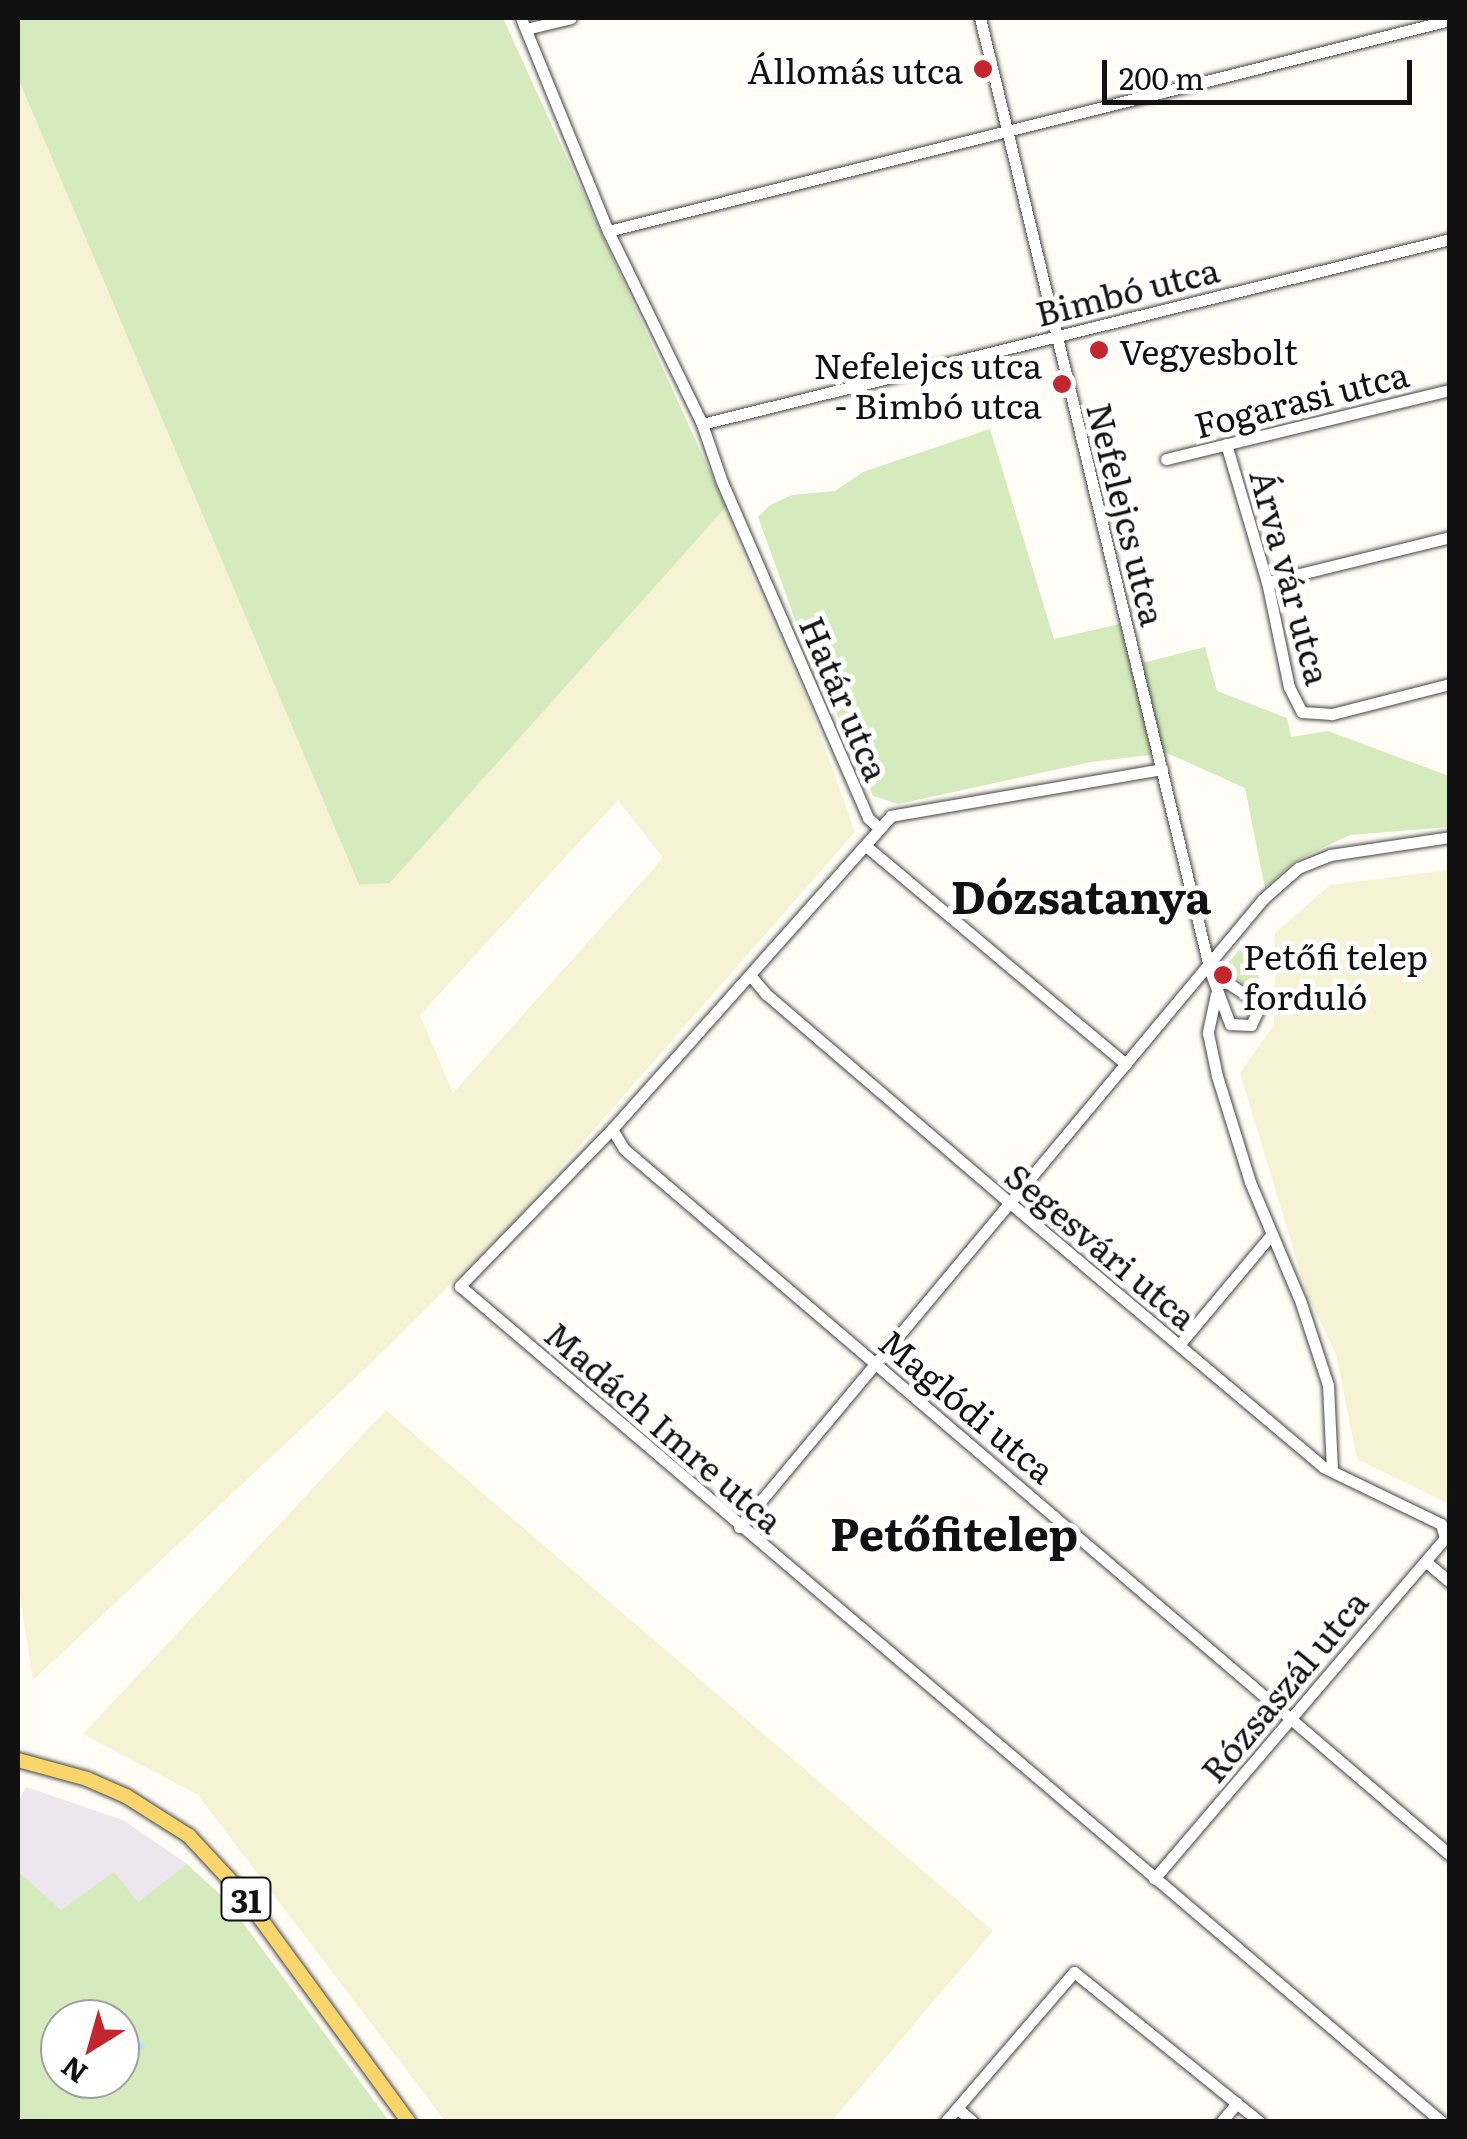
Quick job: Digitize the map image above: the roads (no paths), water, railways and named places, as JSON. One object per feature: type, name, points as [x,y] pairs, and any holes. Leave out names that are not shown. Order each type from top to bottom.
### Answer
[{"type":"main road","name":"31","points":[[18,1760],[87,1779],[126,1796],[189,1836],[242,1892],[409,2122]]},
{"type":"street","points":[[523,23],[571,18]]},
{"type":"street","name":"Nefelejcs utca","points":[[980,18],[1210,968],[1230,1024],[1251,1025],[1259,1008],[1255,1001],[1210,968]]},
{"type":"street","points":[[608,231],[1450,20]]},
{"type":"street","name":"Határ utca","points":[[460,1286],[612,1129],[866,846],[878,826],[868,818],[824,718],[722,482],[702,424],[608,231],[523,23]]},
{"type":"street","name":"Bimbó utca","points":[[702,424],[1450,239]]},
{"type":"street","name":"Fogarasi utca","points":[[1166,459],[1450,390]]},
{"type":"street","name":"Árva vár utca","points":[[1226,444],[1267,582],[1295,704],[1313,716],[1450,684]]},
{"type":"street","points":[[1267,582],[1450,536]]},
{"type":"street","points":[[878,826],[891,816],[1162,769]]},
{"type":"street","points":[[739,1526],[874,1361],[1210,968],[1263,899],[1298,868],[1348,850],[1450,838]]},
{"type":"street","points":[[866,846],[1126,1064]]},
{"type":"street","name":"Segesvári utca","points":[[750,975],[766,994],[1010,1204],[1332,1471],[1441,1524]]},
{"type":"street","points":[[1215,985],[1208,1033],[1216,1076],[1328,1385],[1332,1471]]},
{"type":"street","name":"Maglódi utca","points":[[612,1129],[624,1149],[1450,1854]]},
{"type":"street","points":[[1179,1345],[1271,1235]]},
{"type":"street","name":"Madách Imre utca","points":[[460,1286],[1442,2122]]},
{"type":"street","name":"Rózsaszál utca","points":[[1154,1879],[1445,1538],[1441,1524]]},
{"type":"street","points":[[1425,1562],[1450,1582]]},
{"type":"street","points":[[945,2122],[1074,1972],[1260,2122]]},
{"type":"street","points":[[1221,2122],[1237,2102]]},
{"type":"street","points":[[957,2108],[973,2122]]},
{"type":"place","name":"Állomás utca","points":[[983,69]]},
{"type":"place","name":"Vegyesbolt","points":[[1099,350]]},
{"type":"place","name":"Nefelejcs utca - Bimbó utca","points":[[1062,384]]},
{"type":"place","name":"Petőfi telep forduló","points":[[1223,975]]},
{"type":"district","name":"Dózsatanya","points":[[1081,895]]},
{"type":"district","name":"Petőfitelep","points":[[954,1532]]}]
